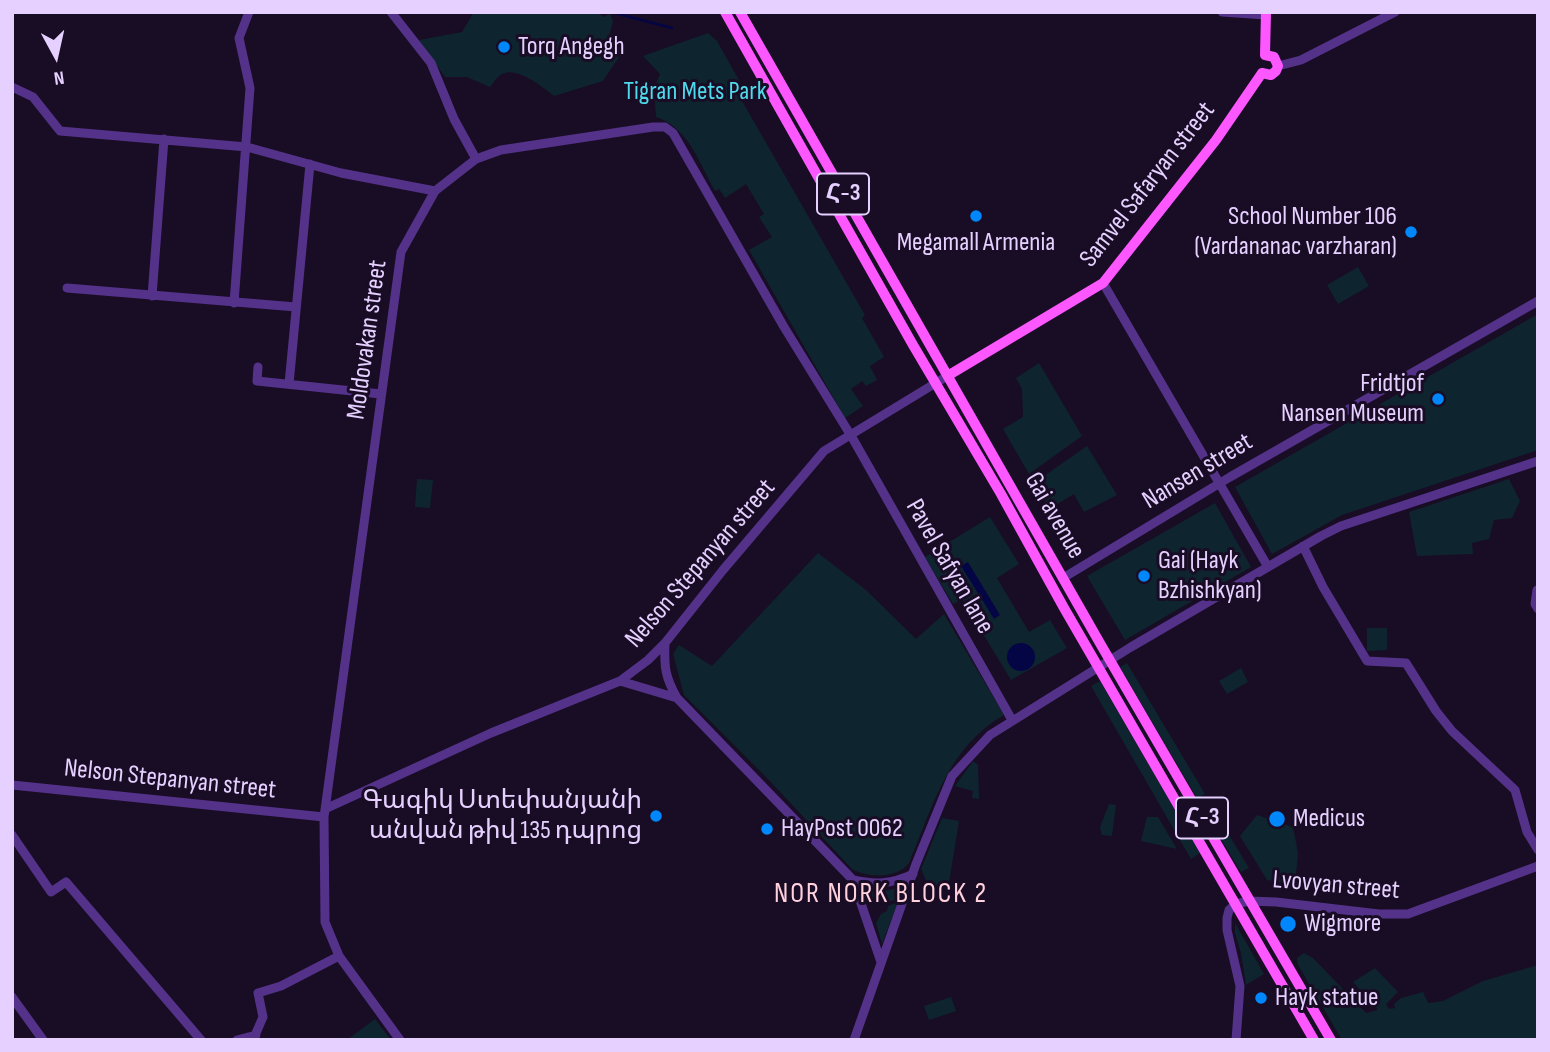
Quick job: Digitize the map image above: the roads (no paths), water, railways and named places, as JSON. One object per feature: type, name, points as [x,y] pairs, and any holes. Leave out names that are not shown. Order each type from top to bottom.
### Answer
[{"type":"main road","name":"Gai avenue","points":[[724,12],[1314,1040]]},
{"type":"main road","name":"Gai avenue","points":[[740,12],[779,85],[1331,1040]]},
{"type":"main road","points":[[1265,55],[1274,57],[1278,66],[1271,75],[1262,73],[1258,68],[1258,62],[1265,55],[1266,14]]},
{"type":"main road","name":"Samvel Safaryan street","points":[[949,375],[1103,283],[1216,140],[1262,73]]},
{"type":"street","points":[[234,303],[250,88],[239,38],[249,12]]},
{"type":"street","points":[[390,12],[431,63],[454,119],[476,159]]},
{"type":"street","points":[[1222,12],[1266,14]]},
{"type":"street","points":[[1278,66],[1301,60],[1395,12]]},
{"type":"street","points":[[12,87],[33,97],[60,131],[247,147],[341,173],[435,191]]},
{"type":"street","name":"Moldovakan street","points":[[400,1040],[339,956],[325,922],[324,813],[401,252],[435,191],[476,159],[501,150],[665,127],[673,133],[784,327],[850,435]]},
{"type":"street","points":[[152,296],[164,139]]},
{"type":"street","points":[[289,384],[310,164]]},
{"type":"street","points":[[1103,283],[1268,567]]},
{"type":"street","points":[[68,288],[296,307]]},
{"type":"street","name":"Nansen street","points":[[1063,578],[1220,484],[1538,301]]},
{"type":"street","points":[[258,368],[257,382],[381,394]]},
{"type":"street","name":"Nelson Stepanyan street","points":[[12,785],[324,813],[491,733],[620,681],[649,660],[665,643],[824,451],[949,375]]},
{"type":"street","name":"Pavel Safyan lane","points":[[850,435],[1012,720]]},
{"type":"street","points":[[854,1040],[913,874],[952,776],[990,735],[1098,666],[1341,526],[1538,461]]},
{"type":"street","points":[[1303,546],[1323,587],[1367,661],[1406,663],[1452,731],[1515,790],[1527,832],[1538,850]]},
{"type":"street","points":[[1537,590],[1535,604],[1538,609]]},
{"type":"street","points":[[665,643],[664,664],[667,681],[677,698],[853,880],[881,962]]},
{"type":"street","points":[[620,681],[677,698]]},
{"type":"street","points":[[12,835],[51,892],[66,881],[201,1040]]},
{"type":"street","name":"Lvovyan street","points":[[1249,901],[1378,914],[1408,914],[1538,866]]},
{"type":"street","points":[[853,880],[875,884],[888,883],[913,874]]},
{"type":"street","points":[[1237,1040],[1240,986],[1227,930],[1227,918],[1229,910],[1236,904],[1249,901]]},
{"type":"street","points":[[237,1040],[254,1037],[263,1017],[258,993],[281,986],[339,956]]},
{"type":"street","points":[[12,997],[43,1040]]},
{"type":"waterway","points":[[611,12],[672,28]]},
{"type":"place","name":"Torq Angegh","points":[[504,47]]},
{"type":"place","name":"Megamall Armenia","points":[[976,216]]},
{"type":"place","name":"School Number 106 (Vardananac varzharan)","points":[[1411,232]]},
{"type":"place","name":"Fridtjof Nansen Museum","points":[[1438,399]]},
{"type":"place","name":"Gai (Hayk Bzhishkyan)","points":[[1144,576]]},
{"type":"place","name":"Գագիկ Ստեփանյանի անվան թիվ 135 դպրոց","points":[[656,816]]},
{"type":"place","name":"Medicus","points":[[1277,819]]},
{"type":"place","name":"HayPost 0062","points":[[767,829]]},
{"type":"place","name":"Wigmore","points":[[1288,924]]},
{"type":"place","name":"Hayk statue","points":[[1261,998]]},
{"type":"district","name":"NOR NORK BLOCK 2","points":[[881,895]]},
{"type":"park label","name":"Tigran Mets Park","points":[[695,92]]}]
